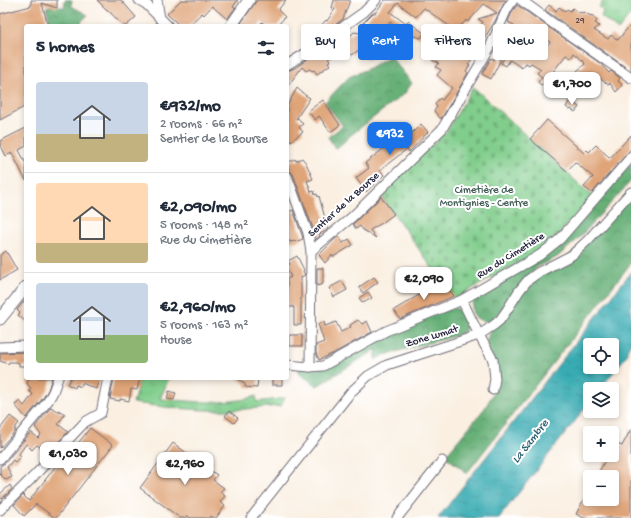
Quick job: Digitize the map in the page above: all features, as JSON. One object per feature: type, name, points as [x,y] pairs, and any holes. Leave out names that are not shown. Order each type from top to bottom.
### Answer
[{"type":"main road","points":[[232,24],[249,0]]},
{"type":"main road","points":[[0,318],[24,289]]},
{"type":"street","points":[[139,0],[146,4],[166,24]]},
{"type":"street","points":[[158,0],[160,18]]},
{"type":"street","points":[[289,64],[364,12],[376,0]]},
{"type":"street","name":"Sentier de la Bourse","points":[[310,251],[352,217],[442,129],[490,47],[507,9],[513,0]]},
{"type":"street","points":[[521,0],[631,78]]},
{"type":"street","name":"Rue du Cimetière","points":[[289,365],[310,367],[323,366],[386,331],[462,300],[540,255],[560,239],[631,156]]},
{"type":"street","points":[[289,181],[308,233],[310,251],[310,367]]},
{"type":"street","name":"Zone Lumat","points":[[251,518],[352,392],[368,376],[387,365],[479,335],[494,326],[500,320],[528,280],[539,272],[572,254],[588,240],[631,192]]},
{"type":"street","points":[[462,300],[493,360],[495,378],[493,390]]},
{"type":"street","points":[[0,347],[24,346]]},
{"type":"street","points":[[0,460],[48,401],[57,380]]},
{"type":"street","points":[[0,510],[85,422],[101,413],[108,380]]},
{"type":"street","points":[[397,518],[442,461]]},
{"type":"green space","points":[[65,0],[72,0],[71,6],[88,15],[81,22],[81,24],[50,24],[46,7],[59,6],[64,8]]},
{"type":"green space","points":[[604,0],[631,0],[631,14],[618,30],[601,17],[603,11],[599,7]]},
{"type":"green space","points":[[383,60],[393,60],[412,83],[405,93],[351,135],[336,149],[328,137],[343,126],[325,102],[349,77]]},
{"type":"green space","name":"Cimetière de Montignies - Centre","points":[[473,87],[592,196],[558,236],[532,255],[454,299],[380,194],[447,131]]},
{"type":"green space","points":[[631,163],[631,181],[578,239],[557,257],[538,266],[500,312],[490,321],[482,321],[476,318],[472,306],[476,296],[561,245]]},
{"type":"green space","points":[[631,193],[631,263],[467,473],[445,456],[485,408],[500,381],[486,343],[489,333],[526,286],[541,274],[563,262]]},
{"type":"green space","points":[[456,308],[468,322],[465,331],[455,336],[384,355],[375,360],[377,349],[317,386],[299,373],[299,367],[318,369],[341,361],[422,316]]},
{"type":"green space","points":[[139,380],[168,380],[160,399],[196,402],[221,402],[256,396],[257,402],[285,398],[281,406],[232,410],[191,409],[133,403]]},
{"type":"water","name":"La Sambre","points":[[631,272],[631,342],[627,350],[627,355],[619,365],[619,338],[583,338],[583,374],[612,374],[606,382],[583,382],[583,411],[499,518],[438,518]]},
{"type":"building","points":[[31,0],[57,0],[57,8],[42,3],[47,24],[24,24],[24,107],[0,120],[0,14],[31,6]]},
{"type":"building","points":[[97,0],[121,0],[136,17],[128,24],[121,24]]},
{"type":"building","points":[[181,0],[238,0],[233,7],[235,8],[227,19],[212,6],[204,15],[202,13],[190,24],[178,24],[167,14]]},
{"type":"building","points":[[257,0],[286,0],[278,10],[285,17],[279,24],[264,24],[262,22],[260,24],[241,23]]},
{"type":"building","points":[[334,0],[350,0],[343,19],[336,24],[322,24],[326,20],[327,21],[335,9],[332,8]]},
{"type":"building","points":[[385,0],[506,0],[485,37],[485,24],[482,24],[483,22],[478,19],[497,13],[484,4],[468,22],[466,20],[463,24],[446,24],[424,8],[416,17],[398,3],[390,12],[406,24],[392,24],[390,22],[388,24],[362,24],[373,13],[375,13]]},
{"type":"building","points":[[517,5],[544,24],[512,24],[508,22]]},
{"type":"building","points":[[549,5],[556,11],[559,7],[565,11],[567,9],[570,11],[573,8],[580,13],[584,12],[591,16],[592,15],[597,21],[595,23],[599,26],[594,30],[608,39],[611,35],[618,40],[631,25],[631,71],[545,10]]},
{"type":"building","points":[[413,25],[421,31],[421,38],[413,36]]},
{"type":"building","points":[[548,27],[601,64],[609,73],[611,71],[620,78],[618,81],[622,85],[616,92],[610,83],[609,85],[599,78],[593,87],[577,71],[585,63],[574,53],[571,58],[566,55],[542,86],[538,82],[542,77],[537,73],[541,69],[531,63],[529,65],[526,63],[522,68],[510,60],[548,60],[548,45],[550,42],[548,41]]},
{"type":"building","points":[[354,32],[358,33],[358,50],[352,55],[350,54],[350,36]]},
{"type":"building","points":[[491,58],[493,60],[500,60],[491,79],[482,74]]},
{"type":"building","points":[[306,60],[330,61],[328,62],[330,65],[317,74],[314,70],[312,71],[310,69],[306,71],[302,67],[289,84],[289,70]]},
{"type":"building","points":[[432,60],[471,60],[466,71],[468,73],[441,119],[434,111],[437,107],[435,104],[440,98],[442,100],[452,88],[437,75],[441,70],[436,67],[439,63]]},
{"type":"building","points":[[503,60],[510,60],[506,66],[501,63]]},
{"type":"building","points":[[297,88],[310,98],[296,119],[298,118],[303,124],[299,127],[303,132],[291,141],[289,140],[289,102]]},
{"type":"building","points":[[323,100],[340,125],[330,132],[319,116],[315,120],[308,111]]},
{"type":"building","points":[[570,100],[579,107],[575,112],[566,107]]},
{"type":"building","points":[[547,120],[584,153],[587,150],[589,152],[596,145],[610,158],[631,135],[631,149],[592,193],[584,187],[593,177],[575,162],[567,171],[530,139]]},
{"type":"building","points":[[421,124],[428,132],[409,152],[407,149],[380,170],[384,175],[366,192],[356,178],[369,168],[365,163],[404,133],[401,130],[406,126],[409,129],[409,136]]},
{"type":"building","points":[[24,129],[24,147],[19,150],[24,160],[24,177],[12,153],[6,156],[0,141]]},
{"type":"building","points":[[302,158],[306,163],[313,179],[307,181],[311,192],[314,191],[315,195],[317,194],[318,197],[319,196],[326,222],[324,223],[328,229],[319,234],[320,236],[315,240],[314,231],[293,174],[289,168],[289,162],[295,159],[296,161]]},
{"type":"building","points":[[381,197],[394,214],[370,230],[376,238],[363,230],[360,226],[356,229],[353,224]]},
{"type":"building","points":[[293,210],[303,239],[295,242],[289,241],[289,211]]},
{"type":"building","points":[[337,237],[339,237],[343,243],[349,239],[353,245],[333,257],[332,255],[325,263],[319,255]]},
{"type":"building","points":[[6,251],[17,270],[0,280],[0,255]]},
{"type":"building","points":[[297,256],[305,275],[301,277],[301,325],[294,325],[294,307],[289,307],[289,278],[291,277],[289,273],[289,260]]},
{"type":"building","points":[[317,268],[323,268],[323,284],[317,286]]},
{"type":"building","points":[[374,277],[378,282],[363,293],[359,287]]},
{"type":"building","points":[[342,281],[347,290],[334,297],[329,288]]},
{"type":"building","points":[[443,282],[454,296],[400,319],[394,310],[419,295],[418,293],[425,288],[427,291],[432,288],[433,289]]},
{"type":"building","points":[[368,292],[372,298],[363,303],[359,298]]},
{"type":"building","points":[[24,301],[24,320],[18,315],[20,313],[17,310]]},
{"type":"building","points":[[358,320],[362,324],[367,321],[372,332],[319,360],[316,353],[316,345],[324,342],[318,324],[324,322],[325,326],[336,322],[341,332],[351,327],[350,325]]},
{"type":"building","points":[[290,335],[302,335],[302,346],[290,346]]},
{"type":"building","points":[[24,352],[24,366],[19,366],[19,363],[17,362],[9,362],[8,364],[0,361],[0,353]]},
{"type":"building","points":[[28,380],[51,380],[43,398],[26,418],[15,405],[20,401],[24,406],[33,394],[29,391],[31,388],[27,384]]},
{"type":"building","points":[[70,380],[99,380],[96,389],[82,383],[81,387],[76,385],[75,388],[67,384]]},
{"type":"building","points":[[114,380],[140,380],[137,390],[131,389],[129,401],[110,399]]},
{"type":"building","points":[[240,380],[258,380],[257,388],[245,387],[245,384]]},
{"type":"building","points":[[272,380],[282,380],[282,385],[272,385]]},
{"type":"building","points":[[169,391],[176,393],[174,400],[167,399]]},
{"type":"building","points":[[51,407],[58,412],[58,410],[65,414],[58,424],[68,432],[48,453],[37,445],[32,450],[26,444],[19,454],[21,456],[15,462],[13,460],[7,467],[12,477],[6,480],[0,474],[0,466],[5,463],[31,432],[38,438],[41,435],[35,427]]},
{"type":"building","points":[[229,411],[238,418],[234,423],[225,416]]},
{"type":"building","points":[[10,416],[19,423],[14,429],[16,430],[0,448],[0,429]]},
{"type":"building","points":[[90,428],[113,445],[56,518],[36,504],[24,516],[14,505],[23,495],[29,501],[65,454],[68,456]]},
{"type":"building","points":[[631,429],[631,518],[584,518],[576,514],[583,501],[583,506],[619,506],[619,470],[600,470],[604,462],[619,462],[619,445],[622,446]]},
{"type":"building","points":[[173,443],[217,475],[213,480],[224,488],[220,492],[225,496],[220,502],[225,506],[216,518],[210,516],[209,518],[190,518],[187,515],[185,518],[180,518],[140,488]]},
{"type":"building","points":[[10,485],[12,489],[2,499],[0,494]]}]
